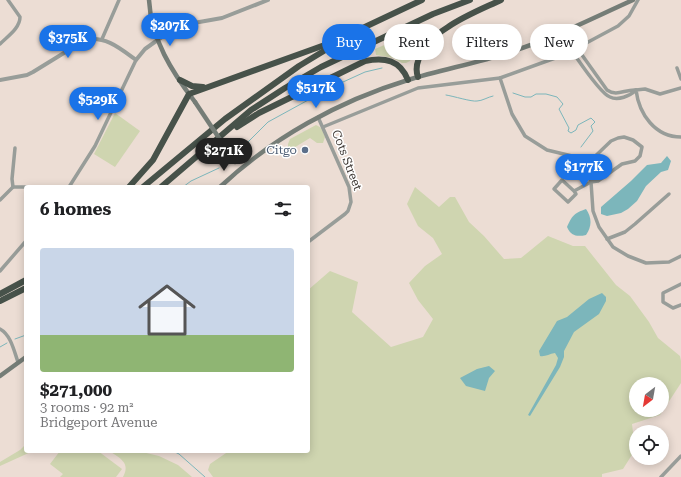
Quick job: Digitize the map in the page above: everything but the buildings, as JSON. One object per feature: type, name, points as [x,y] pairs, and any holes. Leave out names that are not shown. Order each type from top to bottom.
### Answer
[{"type":"highway","points":[[370,24],[422,0]]},
{"type":"highway","points":[[163,185],[251,110],[320,66],[433,14],[470,0]]},
{"type":"highway","points":[[418,77],[416,67],[419,60],[431,41],[439,33],[448,26],[501,0]]},
{"type":"highway","points":[[131,185],[153,160],[189,94],[322,46]]},
{"type":"highway","points":[[145,185],[225,119],[299,66],[322,52]]},
{"type":"highway","points":[[214,142],[259,114],[366,62],[382,59],[390,61],[398,65],[403,70],[408,80]]},
{"type":"highway","points":[[180,80],[192,86],[207,87]]},
{"type":"highway","points":[[0,294],[24,281]]},
{"type":"highway","points":[[0,301],[24,289]]},
{"type":"main road","points":[[149,0],[151,19],[157,40],[180,80],[239,169]]},
{"type":"main road","points":[[222,185],[239,169],[279,140],[318,118],[369,94],[408,80],[494,58],[534,44],[633,0]]},
{"type":"main road","points":[[0,376],[24,358]]},
{"type":"street","points":[[0,44],[20,22],[20,17],[8,0]]},
{"type":"street","points":[[102,39],[119,0]]},
{"type":"street","points":[[70,185],[94,146],[136,60],[145,49],[174,29],[188,24],[222,18],[268,0]]},
{"type":"street","points":[[588,42],[612,30],[626,20],[633,11],[638,0]]},
{"type":"street","points":[[0,80],[27,75],[85,40],[93,38],[102,39],[116,46],[136,60]]},
{"type":"street","points":[[323,127],[418,88],[500,78],[548,60]]},
{"type":"street","points":[[579,60],[608,97],[619,99],[632,94],[636,90]]},
{"type":"street","points":[[586,60],[607,90],[614,94],[630,89],[645,89],[660,94],[681,88]]},
{"type":"street","points":[[677,68],[681,79]]},
{"type":"street","points":[[500,78],[512,114],[525,136],[547,150],[572,156],[586,165],[591,182],[594,211],[599,227],[613,247],[628,256],[646,263],[669,262],[681,256]]},
{"type":"street","points":[[604,93],[607,90]]},
{"type":"street","points":[[636,90],[640,105],[646,118],[653,127],[667,134],[681,137]]},
{"type":"street","name":"Cots Street","points":[[310,240],[348,211],[351,202],[349,187],[318,118]]},
{"type":"street","points":[[574,192],[591,182],[598,181],[622,164],[635,161],[640,156],[642,147],[633,140],[624,137],[618,138],[611,141],[586,165]]},
{"type":"street","points":[[13,187],[12,179],[15,148]]},
{"type":"street","points":[[562,180],[574,192],[576,194],[568,202],[554,189],[562,180]]},
{"type":"street","points":[[0,200],[13,187],[24,187]]},
{"type":"street","points":[[607,239],[625,232],[670,194]]},
{"type":"street","points":[[0,271],[24,243]]},
{"type":"street","points":[[681,284],[663,293],[663,302],[673,308],[681,305]]},
{"type":"street","points":[[0,329],[8,336],[18,362]]},
{"type":"street","points":[[661,477],[681,456]]},
{"type":"green space","points":[[384,45],[384,56],[376,55],[376,49]]},
{"type":"green space","points":[[397,60],[411,60],[406,63],[402,63]]},
{"type":"green space","points":[[115,113],[140,131],[115,167],[94,154]]},
{"type":"green space","points":[[316,125],[321,128],[324,133],[325,137],[323,143],[317,143],[310,138],[292,149],[288,148],[290,139]]},
{"type":"green space","points":[[415,187],[439,207],[450,197],[455,197],[469,222],[484,236],[504,259],[521,258],[548,236],[573,246],[585,246],[616,285],[630,296],[649,322],[658,338],[680,356],[681,383],[669,401],[669,377],[629,377],[629,417],[654,417],[629,425],[629,460],[623,469],[602,474],[602,477],[213,477],[208,470],[210,464],[226,453],[310,453],[310,288],[330,271],[358,282],[352,312],[391,347],[423,337],[433,319],[418,300],[409,283],[425,266],[442,254],[433,238],[418,226],[407,204]]},
{"type":"green space","points":[[24,446],[24,453],[29,453],[0,466],[0,462]]},
{"type":"green space","points":[[58,453],[101,453],[122,469],[116,477],[60,477],[63,474],[50,464]]},
{"type":"green space","points":[[112,453],[146,453],[159,456],[178,465],[192,477],[123,477],[126,468],[123,461]]},
{"type":"water","points":[[667,156],[671,161],[668,170],[661,172],[646,186],[637,201],[628,209],[621,213],[607,216],[601,214],[601,207],[647,165],[661,163]]},
{"type":"water","points":[[586,209],[590,222],[588,232],[586,235],[580,236],[572,234],[567,227],[574,215]]},
{"type":"water","points":[[602,293],[606,297],[606,301],[599,314],[574,332],[564,351],[564,357],[560,367],[530,416],[528,415],[556,365],[558,358],[555,353],[540,356],[539,351],[557,321],[567,317],[589,299]]},
{"type":"water","points":[[489,366],[495,371],[489,378],[485,391],[466,386],[460,378],[477,369]]},
{"type":"waterway","points":[[244,146],[268,122],[332,87],[365,72],[382,68]]},
{"type":"waterway","points":[[513,93],[525,97],[531,97],[536,94],[546,94],[557,97],[563,104],[559,109],[569,128],[568,131],[571,133],[576,130],[578,125],[591,118],[595,122],[591,126],[593,131],[581,147]]},
{"type":"waterway","points":[[446,95],[475,101],[493,96]]},
{"type":"waterway","points":[[186,185],[219,168]]},
{"type":"waterway","points":[[15,339],[24,336]]},
{"type":"waterway","points":[[0,347],[7,343]]},
{"type":"waterway","points":[[177,453],[205,477]]},
{"type":"place","name":"Citgo","points":[[305,150]]}]
